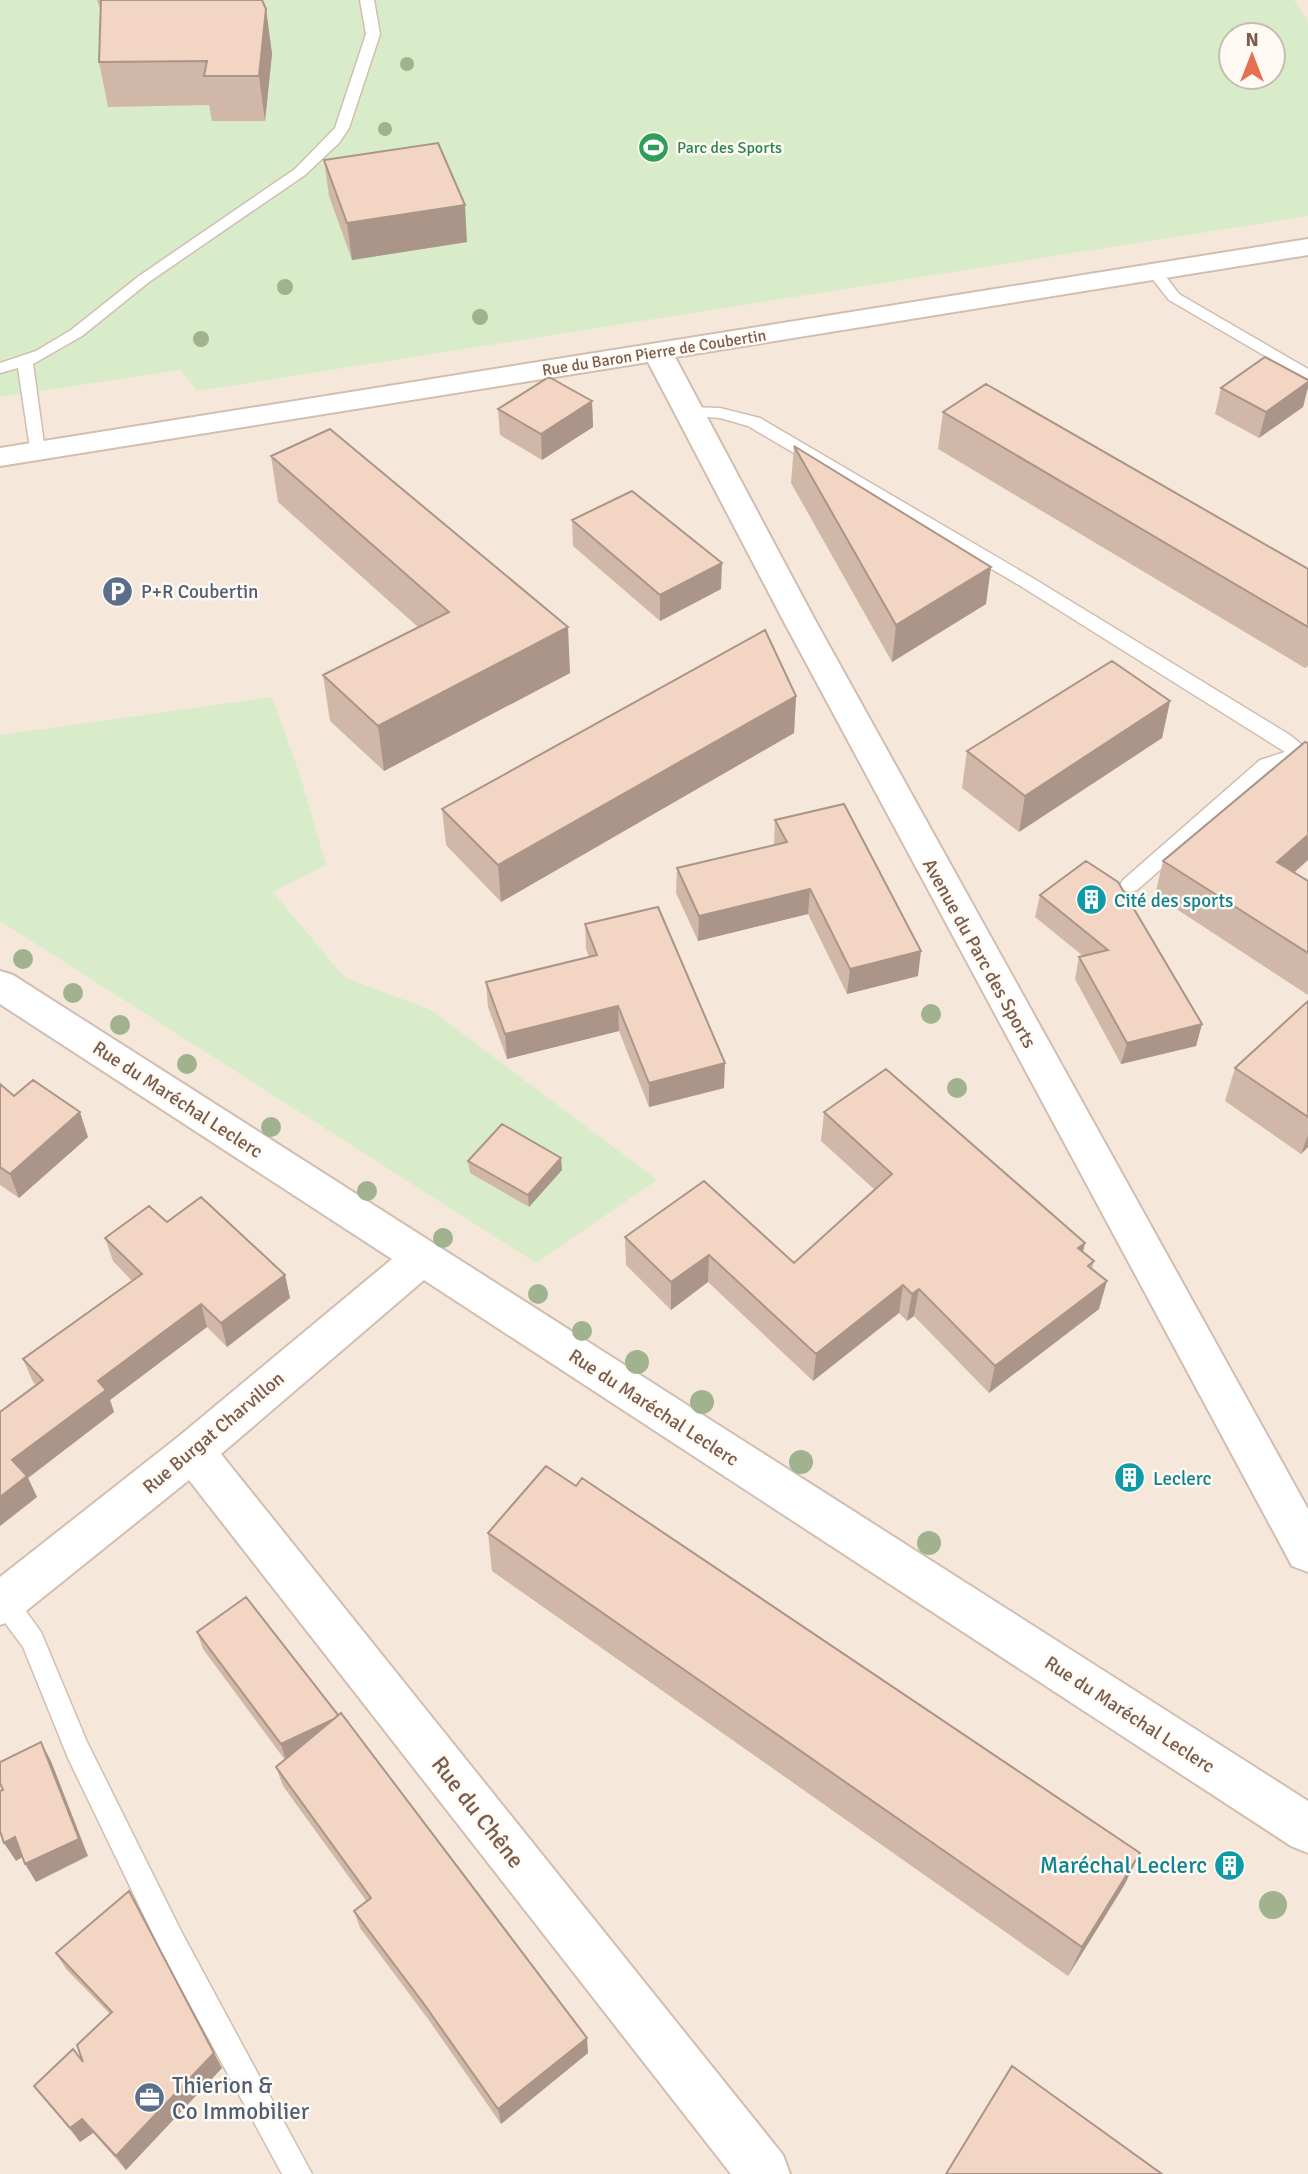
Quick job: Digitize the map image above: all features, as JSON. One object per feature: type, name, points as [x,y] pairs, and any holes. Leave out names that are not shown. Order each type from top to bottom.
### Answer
[{"type":"street","name":"Rue du Baron Pierre de Coubertin","points":[[0,457],[1308,247]]},
{"type":"street","name":"Avenue du Parc des Sports","points":[[657,351],[1308,1552]]},
{"type":"street","name":"Rue du Maréchal Leclerc","points":[[0,985],[1308,1829]]},
{"type":"street","name":"Rue Burgat Charvillon","points":[[2,1603],[193,1451],[423,1258]]},
{"type":"street","name":"Rue du Chêne","points":[[193,1451],[764,2174]]},
{"type":"lane","points":[[0,368],[25,364],[69,340],[146,277],[300,172],[334,140],[342,128],[373,34],[368,0]]},
{"type":"lane","points":[[1155,272],[1174,297],[1308,376]]},
{"type":"lane","points":[[25,364],[37,451]]},
{"type":"lane","points":[[688,412],[720,414],[754,422],[1025,581],[1283,740],[1308,760]]},
{"type":"lane","points":[[1130,885],[1267,765],[1289,757],[1308,760]]},
{"type":"lane","points":[[2,1603],[32,1640],[77,1749],[172,1943],[298,2174]]},
{"type":"shaded area","points":[[0,0],[1308,0],[1308,2174],[0,2174]]},
{"type":"green space","name":"Parc des Sports","points":[[0,0],[1294,0],[1308,21],[1308,216],[197,391],[181,370],[0,397]]},
{"type":"green space","points":[[272,697],[300,775],[326,865],[273,892],[344,977],[431,1010],[657,1180],[536,1263],[0,921],[0,735]]},
{"type":"building","points":[[101,0],[262,0],[266,9],[259,76],[204,76],[207,61],[99,62]]},
{"type":"building","points":[[438,143],[465,205],[347,223],[324,160]]},
{"type":"building","points":[[1265,357],[1308,380],[1266,412],[1221,388]]},
{"type":"building","points":[[549,377],[592,401],[541,434],[498,409]]},
{"type":"building","points":[[986,384],[1308,569],[1308,627],[943,412]]},
{"type":"building","points":[[330,429],[568,627],[378,726],[323,675],[449,612],[271,456]]},
{"type":"building","points":[[794,446],[991,567],[896,625]]},
{"type":"building","points":[[632,491],[722,563],[660,595],[572,520]]},
{"type":"building","points":[[765,630],[796,696],[498,865],[442,809]]},
{"type":"building","points":[[1112,661],[1170,701],[1025,796],[967,751]]},
{"type":"building","points":[[1305,742],[1308,743],[1308,835],[1277,862],[1308,881],[1308,953],[1163,861]]},
{"type":"building","points":[[844,804],[921,951],[850,969],[810,889],[699,916],[677,868],[787,842],[775,820]]},
{"type":"building","points":[[1086,861],[1118,882],[1202,1024],[1127,1043],[1079,957],[1108,950],[1040,895]]},
{"type":"building","points":[[658,907],[725,1063],[649,1083],[618,1006],[505,1034],[486,982],[597,955],[585,924]]},
{"type":"building","points":[[1308,1001],[1308,1117],[1235,1068]]},
{"type":"building","points":[[886,1069],[1085,1243],[1078,1248],[1094,1261],[1088,1266],[1107,1281],[995,1366],[919,1289],[912,1294],[903,1285],[816,1354],[709,1255],[671,1282],[625,1237],[704,1181],[794,1263],[892,1174],[824,1112]]},
{"type":"building","points":[[33,1080],[80,1112],[10,1174],[0,1167],[0,1084],[14,1096]]},
{"type":"building","points":[[502,1124],[561,1158],[528,1195],[468,1161]]},
{"type":"building","points":[[201,1197],[285,1275],[221,1323],[201,1304],[98,1381],[106,1390],[12,1460],[27,1476],[0,1497],[0,1412],[43,1380],[23,1359],[142,1274],[105,1238],[149,1206],[167,1222]]},
{"type":"building","points":[[546,1466],[576,1486],[582,1478],[1140,1853],[1082,1947],[488,1533]]},
{"type":"building","points":[[246,1597],[338,1715],[281,1744],[197,1632]]},
{"type":"building","points":[[341,1713],[587,2038],[498,2109],[354,1911],[371,1898],[276,1767]]},
{"type":"building","points":[[41,1742],[79,1839],[25,1864],[15,1837],[4,1843],[0,1831],[0,1791],[3,1790],[0,1783],[0,1762]]},
{"type":"building","points":[[129,1891],[214,2053],[116,2156],[82,2119],[70,2128],[34,2086],[73,2049],[83,2062],[77,2045],[112,2012],[56,1953]]},
{"type":"building","points":[[1012,2066],[1162,2174],[946,2174]]},
{"type":"place","name":"Parc des Sports","points":[[654,147]]},
{"type":"place","name":"P+R Coubertin","points":[[118,591]]},
{"type":"place","name":"Cité des sports","points":[[1091,900]]},
{"type":"place","name":"Leclerc","points":[[1130,1478]]},
{"type":"place","name":"Maréchal Leclerc","points":[[1230,1865]]},
{"type":"place","name":"Thierion & Co Immobilier","points":[[149,2098]]}]
